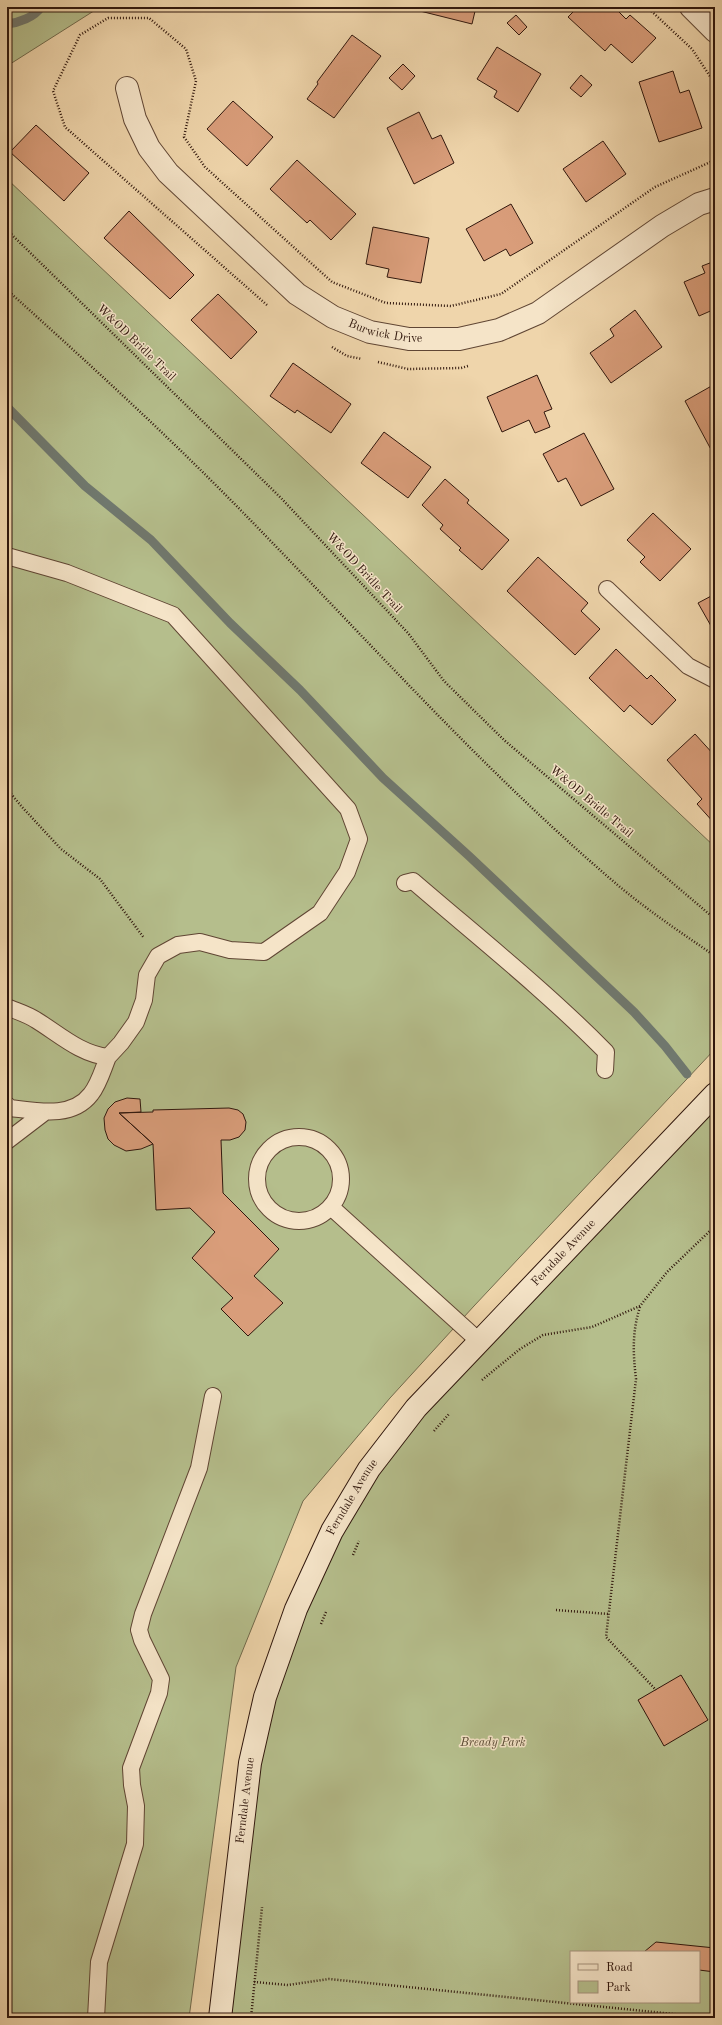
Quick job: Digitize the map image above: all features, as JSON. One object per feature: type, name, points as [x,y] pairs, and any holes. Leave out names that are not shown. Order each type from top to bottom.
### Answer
[{"type":"street","points":[[691,7],[715,31]]},
{"type":"street","name":"Burwick Drive","points":[[128,88],[135,119],[149,148],[168,173],[297,294],[333,317],[370,332],[409,339],[459,339],[498,330],[538,313],[662,226],[698,204],[715,199]]},
{"type":"street","name":"Ferndale Avenue","points":[[221,2018],[250,1763],[265,1697],[296,1609],[332,1531],[368,1469],[416,1408],[715,1094]]},
{"type":"lane","points":[[7,556],[67,573],[174,615],[348,809],[359,839],[347,872],[320,913],[264,952],[230,950],[200,942],[178,945],[158,956],[147,975],[144,1000],[136,1022],[121,1043],[108,1057],[92,1093],[83,1103],[73,1108],[45,1112],[10,1108],[7,1105]]},
{"type":"lane","points":[[607,589],[688,666],[715,680]]},
{"type":"lane","points":[[405,884],[413,881],[540,989],[606,1052],[605,1070]]},
{"type":"lane","points":[[7,1007],[35,1019],[49,1030],[94,1055],[108,1057]]},
{"type":"lane","points":[[7,1141],[45,1112]]},
{"type":"lane","points":[[298,1137],[312,1139],[324,1146],[334,1155],[340,1168],[342,1182],[338,1195],[331,1207],[320,1215],[307,1220],[293,1220],[280,1216],[269,1208],[261,1197],[258,1184],[259,1169],[264,1157],[273,1146],[285,1140],[298,1137]]},
{"type":"lane","points":[[331,1207],[480,1342]]},
{"type":"lane","points":[[96,2018],[99,1962],[135,1844],[136,1806],[132,1785],[131,1768],[159,1694],[161,1679],[142,1640],[139,1630],[143,1614],[199,1468],[213,1396]]},
{"type":"path","points":[[647,7],[692,49],[715,84]]},
{"type":"path","points":[[270,308],[65,127],[53,91],[80,35],[108,18],[149,18],[186,49],[196,81],[184,137],[205,167],[332,282],[386,303],[451,306],[501,294],[655,187],[715,160]]},
{"type":"path","name":"W&OD Bridle Trail","points":[[7,230],[281,498],[408,633],[444,681],[493,729],[715,919]]},
{"type":"path","points":[[7,290],[96,370],[257,526],[486,764],[620,886],[656,915],[715,956]]},
{"type":"path","points":[[328,345],[347,356],[408,369],[461,368],[469,366]]},
{"type":"path","points":[[7,789],[22,808],[61,849],[100,879],[158,956]]},
{"type":"path","points":[[656,1690],[606,1637],[636,1379],[632,1346],[635,1320],[640,1306],[667,1272],[713,1228],[715,1224]]},
{"type":"path","points":[[478,1383],[520,1349],[543,1336],[592,1327],[640,1306]]},
{"type":"path","points":[[433,1432],[453,1410]]},
{"type":"path","points":[[352,1556],[362,1536]]},
{"type":"path","points":[[318,1630],[327,1608]]},
{"type":"path","points":[[556,1610],[609,1614]]},
{"type":"path","points":[[251,2018],[263,1899]]},
{"type":"path","points":[[254,1982],[288,1985],[329,1979],[713,2018]]},
{"type":"green space","points":[[7,7],[100,7],[7,66]]},
{"type":"green space","points":[[7,179],[715,847],[715,1049],[474,1306],[390,1398],[303,1501],[236,1667],[189,2018],[7,2018]]},
{"type":"green space","name":"Bready Park","points":[[715,1095],[715,2018],[220,2018],[250,1763],[340,1518],[480,1342]]},
{"type":"building","points":[[404,7],[476,7],[472,24]]},
{"type":"building","points":[[578,7],[614,7],[626,19],[630,15],[656,38],[632,63],[611,44],[605,51],[568,17]]},
{"type":"building","points":[[516,15],[527,27],[519,35],[507,23]]},
{"type":"building","points":[[352,35],[381,56],[334,118],[307,99],[318,84],[317,82]]},
{"type":"building","points":[[497,47],[541,74],[518,112],[494,97],[497,91],[477,79]]},
{"type":"building","points":[[403,64],[415,76],[402,90],[389,78]]},
{"type":"building","points":[[673,71],[680,93],[689,90],[702,128],[659,142],[639,82]]},
{"type":"building","points":[[581,75],[592,85],[581,97],[570,88]]},
{"type":"building","points":[[233,101],[273,137],[247,166],[207,129]]},
{"type":"building","points":[[419,112],[432,139],[441,135],[454,163],[414,184],[387,128]]},
{"type":"building","points":[[36,125],[89,173],[64,201],[10,152]]},
{"type":"building","points":[[603,141],[626,174],[586,202],[563,169]]},
{"type":"building","points":[[297,160],[356,214],[331,240],[310,220],[307,223],[270,189]]},
{"type":"building","points":[[511,204],[533,243],[510,256],[506,249],[484,261],[466,229]]},
{"type":"building","points":[[129,211],[194,275],[170,299],[104,238]]},
{"type":"building","points":[[373,227],[429,238],[421,283],[387,277],[389,269],[366,264]]},
{"type":"building","points":[[715,261],[715,309],[699,316],[684,282],[705,273],[702,266]]},
{"type":"building","points":[[218,294],[257,332],[231,359],[191,320]]},
{"type":"building","points":[[635,310],[662,347],[611,383],[590,353],[614,336],[610,329]]},
{"type":"building","points":[[293,363],[351,404],[331,433],[297,410],[295,413],[270,396]]},
{"type":"building","points":[[537,375],[552,409],[544,412],[550,427],[535,433],[529,420],[502,432],[487,397]]},
{"type":"building","points":[[715,384],[715,457],[685,401]]},
{"type":"building","points":[[384,432],[431,467],[408,498],[361,463]]},
{"type":"building","points":[[584,433],[614,489],[581,506],[566,478],[558,482],[543,454]]},
{"type":"building","points":[[445,479],[469,500],[467,503],[509,540],[482,570],[459,550],[461,548],[440,529],[443,525],[422,505]]},
{"type":"building","points":[[653,513],[691,549],[660,581],[640,562],[645,557],[627,540]]},
{"type":"building","points":[[538,557],[588,603],[581,611],[600,629],[575,655],[507,591]]},
{"type":"building","points":[[715,594],[715,633],[698,603]]},
{"type":"building","points":[[616,649],[647,679],[651,675],[676,700],[652,725],[630,705],[624,712],[589,678]]},
{"type":"building","points":[[695,734],[715,756],[715,824],[697,804],[702,799],[667,760]]},
{"type":"building","points":[[127,1098],[140,1099],[141,1112],[119,1113],[153,1144],[141,1149],[126,1151],[114,1145],[108,1139],[105,1130],[104,1118],[108,1109],[115,1102]]},
{"type":"building","points":[[229,1108],[238,1110],[243,1114],[246,1122],[245,1130],[239,1137],[230,1140],[221,1140],[223,1193],[279,1249],[254,1276],[283,1303],[248,1336],[221,1309],[233,1298],[192,1258],[215,1232],[190,1208],[156,1210],[153,1144],[119,1113],[153,1112],[153,1110]]},
{"type":"building","points":[[681,1675],[708,1720],[664,1746],[638,1700]]},
{"type":"building","points":[[656,1942],[715,1948],[715,1972],[700,1970],[700,1951],[645,1951]]},
{"type":"waterway","points":[[7,24],[26,19],[35,14],[41,7]]},
{"type":"waterway","points":[[7,407],[85,486],[151,540],[230,623],[300,690],[383,778],[469,856],[634,1012],[665,1046],[687,1074]]}]
